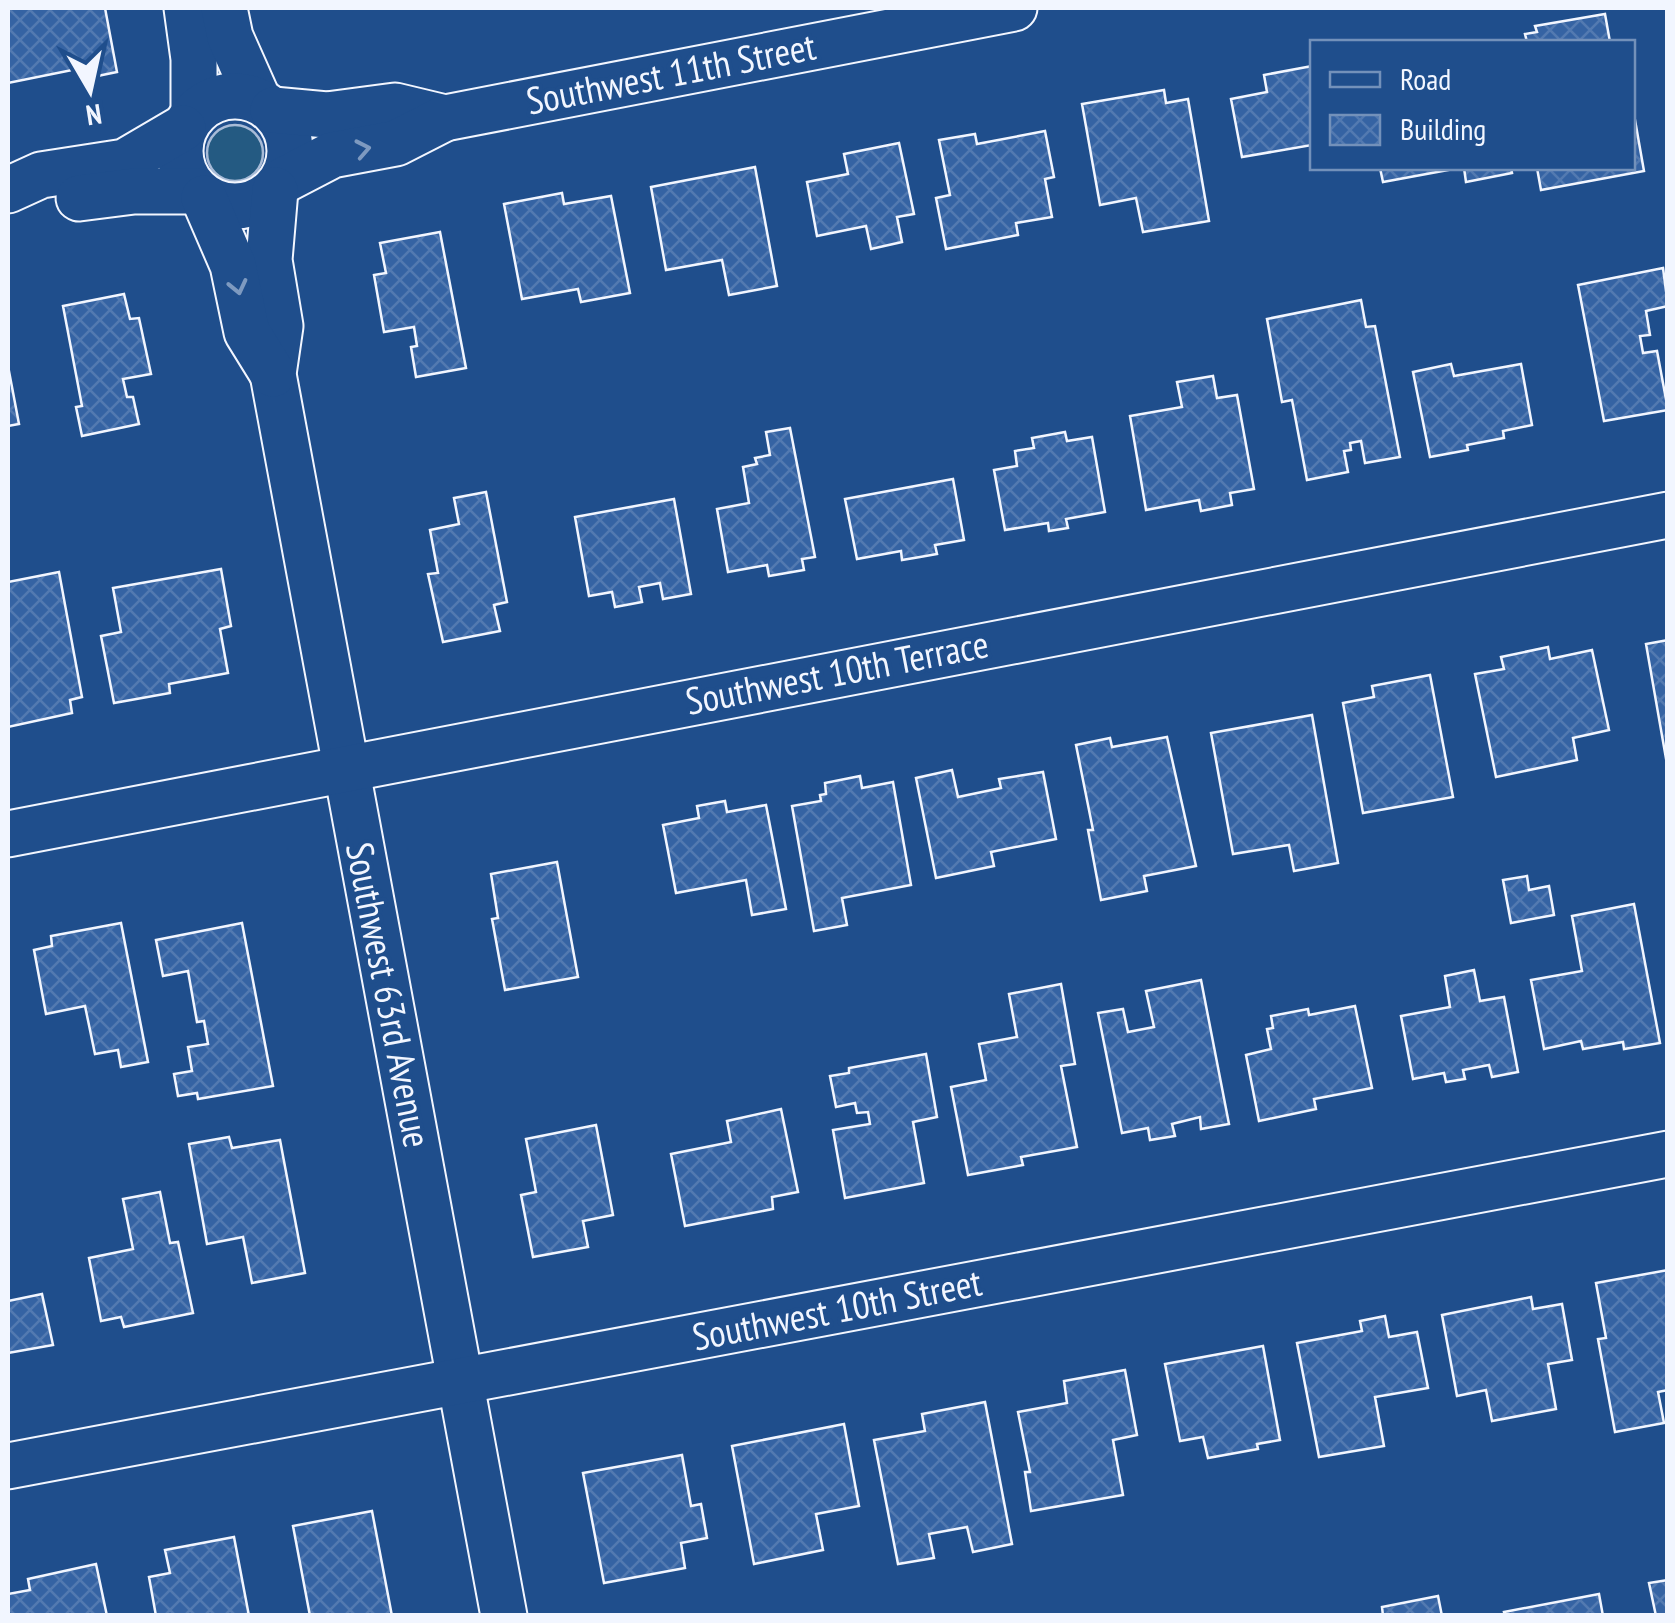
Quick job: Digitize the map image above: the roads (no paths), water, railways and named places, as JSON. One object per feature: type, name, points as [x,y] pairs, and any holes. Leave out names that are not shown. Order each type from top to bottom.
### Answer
[{"type":"street","points":[[187,8],[194,59],[189,120],[180,161],[185,178],[200,195],[222,206],[241,206],[259,201],[278,185],[288,166],[289,136],[266,105],[230,37],[224,8]]},
{"type":"street","name":"Southwest 11th Street","points":[[278,185],[332,156],[396,143],[445,118],[1014,8]]},
{"type":"street","points":[[8,190],[41,175],[125,162],[189,120],[208,102],[242,96],[266,105]]},
{"type":"street","name":"Southwest 11th Street","points":[[266,105],[327,115],[396,106],[445,118]]},
{"type":"street","name":"Southwest 63rd Avenue","points":[[278,185],[269,260],[280,326],[273,374],[504,1616]]},
{"type":"street","points":[[8,204],[49,204],[134,191],[200,195]]},
{"type":"street","name":"Southwest 63rd Avenue","points":[[200,195],[233,265],[248,332],[273,374]]},
{"type":"street","name":"Southwest 10th Terrace","points":[[8,834],[1668,515]]},
{"type":"street","name":"Southwest 10th Street","points":[[8,1466],[1668,1154]]}]
